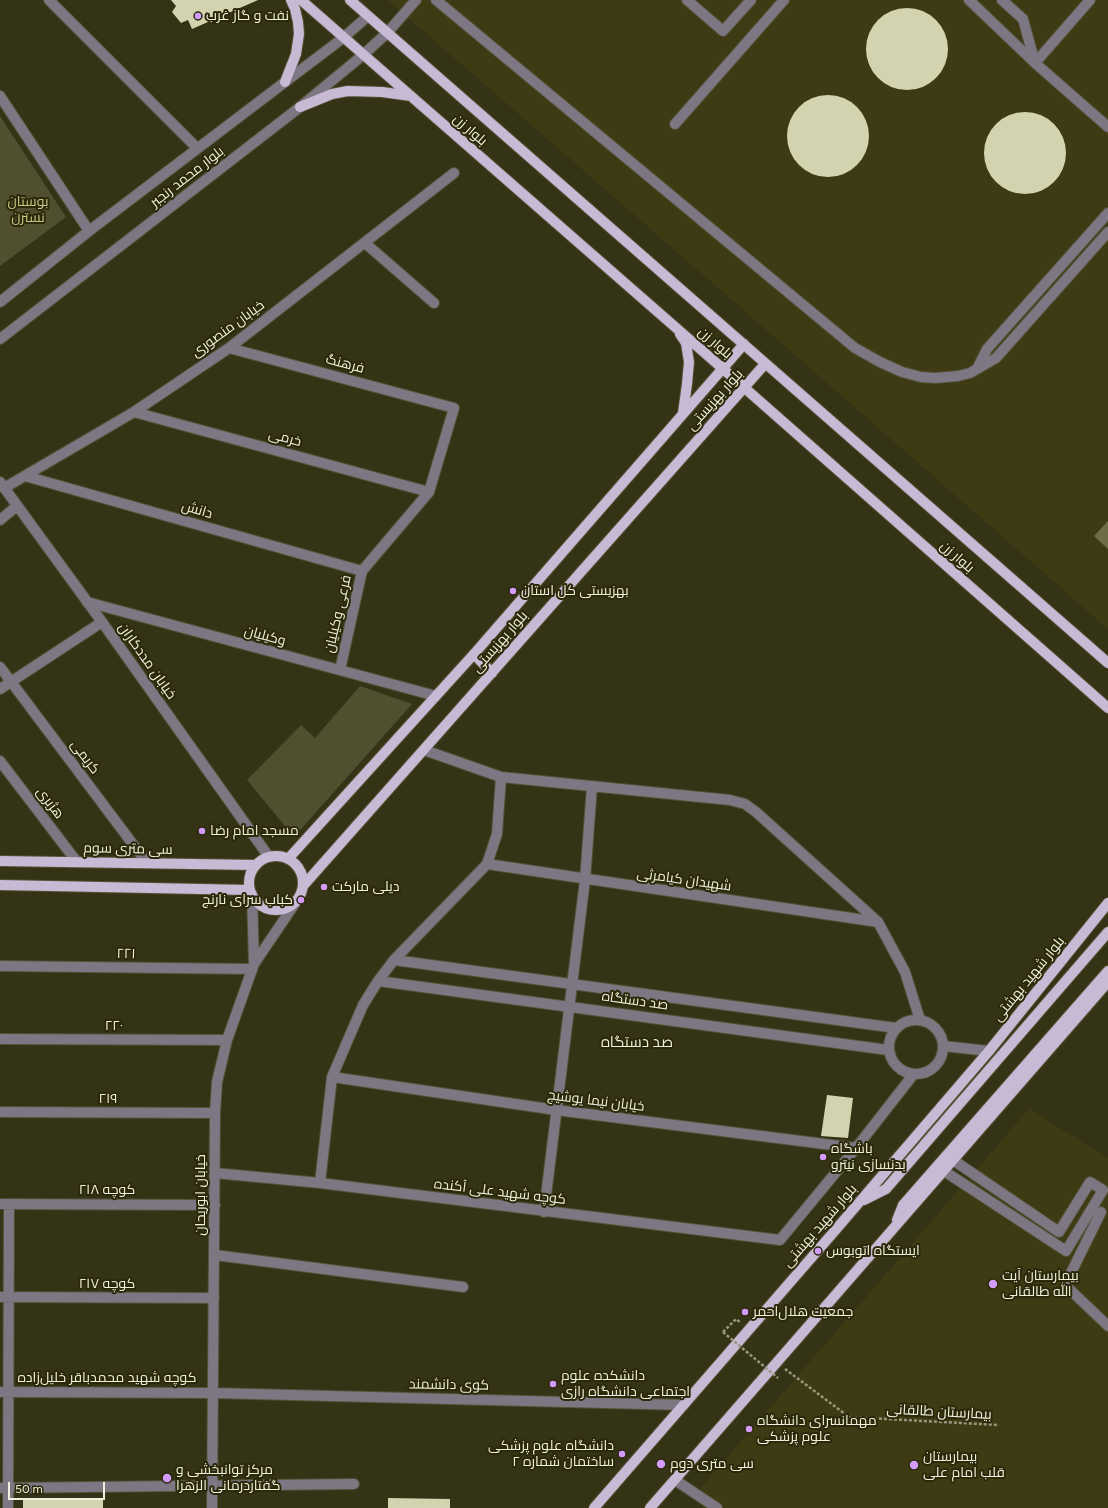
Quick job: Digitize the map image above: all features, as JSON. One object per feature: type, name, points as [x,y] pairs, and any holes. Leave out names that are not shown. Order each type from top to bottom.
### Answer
[{"type":"main road","points":[[285,82],[296,54],[298,39],[298,22],[291,0]]},
{"type":"main road","name":"بلوار زن","points":[[301,0],[1106,704]]},
{"type":"main road","name":"بلوار زن","points":[[350,0],[1108,663]]},
{"type":"main road","points":[[300,107],[332,94],[348,91],[376,91],[411,96]]},
{"type":"main road","points":[[675,327],[686,343],[689,362],[683,414]]},
{"type":"main road","name":"بلوار بهزیستی","points":[[288,859],[474,654],[744,344]]},
{"type":"main road","name":"بلوار بهزیستی","points":[[303,886],[765,364]]},
{"type":"main road","points":[[474,654],[492,673]]},
{"type":"main road","points":[[279,856],[288,859],[295,863],[303,878],[303,886],[300,897],[290,907],[282,910],[266,908],[259,904],[251,892],[250,877],[256,865],[262,860],[269,857],[279,856]]},
{"type":"main road","name":"سی متری سوم","points":[[0,861],[256,865]]},
{"type":"main road","points":[[0,885],[251,892]]},
{"type":"main road","name":"بلوار شهید بهشتی","points":[[594,1508],[989,1051],[1108,903]]},
{"type":"main road","points":[[859,1203],[886,1189],[1108,932]]},
{"type":"main road","points":[[892,1231],[904,1205],[1108,971]]},
{"type":"main road","points":[[650,1508],[1108,982]]},
{"type":"street","points":[[49,0],[197,148]]},
{"type":"street","name":"بلوار محمد رنجبر","points":[[0,340],[300,107],[388,33],[416,0]]},
{"type":"street","points":[[436,0],[855,348],[891,367],[921,377],[935,378],[958,376],[970,373],[996,358],[1108,232]]},
{"type":"street","points":[[687,0],[724,31],[752,0]]},
{"type":"street","points":[[675,124],[784,0]]},
{"type":"street","points":[[969,0],[1035,63],[1108,127]]},
{"type":"street","points":[[1002,0],[1023,19],[1035,63]]},
{"type":"street","points":[[1035,63],[1090,0]]},
{"type":"street","name":"بلوار محمد رنجبر","points":[[0,302],[89,231],[343,38],[368,16]]},
{"type":"street","points":[[0,96],[89,231]]},
{"type":"street","name":"خیابان منصوری","points":[[2,485],[25,476],[134,412],[229,348],[454,173]]},
{"type":"street","points":[[978,367],[987,349],[1108,213]]},
{"type":"street","points":[[365,243],[434,303]]},
{"type":"street","name":"فرهنگ","points":[[229,348],[454,408],[429,492]]},
{"type":"street","name":"خرمی","points":[[134,412],[429,492]]},
{"type":"street","name":"دانش","points":[[25,476],[362,571]]},
{"type":"street","name":"خیابان مددکاران","points":[[2,485],[102,622],[269,857]]},
{"type":"street","name":"فرعی وکیلیان","points":[[340,670],[362,571],[429,492]]},
{"type":"street","points":[[0,520],[17,506]]},
{"type":"street","name":"وکیلیان","points":[[87,602],[436,696]]},
{"type":"street","points":[[0,689],[102,622]]},
{"type":"street","name":"کریمی","points":[[0,667],[147,863]]},
{"type":"street","points":[[424,750],[501,777],[730,800],[745,804],[756,812],[878,922],[905,972],[920,1020]]},
{"type":"street","name":"هژبری","points":[[0,761],[78,862]]},
{"type":"street","points":[[320,1183],[332,1077],[363,1005],[378,981],[394,960],[487,864],[497,834],[501,777]]},
{"type":"street","points":[[544,1212],[585,880],[592,786]]},
{"type":"street","name":"شهیدان کیامرثی","points":[[487,864],[585,880],[878,922]]},
{"type":"street","points":[[251,892],[253,967]]},
{"type":"street","name":"خیابان ابوریحان","points":[[212,1508],[217,1082],[227,1040],[253,967],[296,902]]},
{"type":"street","name":"صد دستگاه","points":[[394,960],[896,1028]]},
{"type":"street","name":"۲۲۱","points":[[0,966],[253,967]]},
{"type":"street","name":"صد دستگاه","points":[[378,981],[888,1050]]},
{"type":"street","points":[[911,1020],[920,1020],[929,1023],[936,1029],[941,1037],[943,1046],[941,1058],[934,1068],[924,1073],[913,1075],[896,1067],[890,1059],[888,1042],[891,1034],[903,1023],[911,1020]]},
{"type":"street","name":"۲۲۰","points":[[0,1039],[227,1040]]},
{"type":"street","points":[[943,1046],[989,1051]]},
{"type":"street","points":[[856,1148],[913,1075]]},
{"type":"street","name":"خیابان نیما یوشیج","points":[[332,1077],[556,1110],[856,1148]]},
{"type":"street","name":"۲۱۹","points":[[0,1112],[216,1113]]},
{"type":"street","name":"کوچه شهید علی آکنده","points":[[215,1173],[320,1183],[544,1212],[780,1240],[856,1148]]},
{"type":"street","points":[[944,1171],[1066,1252],[1103,1190],[1090,1182],[1059,1232],[953,1160]]},
{"type":"street","points":[[5,1204],[4,1488],[8,1508]]},
{"type":"street","name":"کوچه ۲۱۸","points":[[5,1204],[215,1205]]},
{"type":"street","points":[[1101,1212],[1065,1285],[1108,1326]]},
{"type":"street","points":[[215,1255],[463,1287]]},
{"type":"street","name":"کوچه ۲۱۷","points":[[4,1297],[214,1298]]},
{"type":"street","name":"کوچه شهید محمدباقر خلیل‌زاده","points":[[4,1392],[214,1393]]},
{"type":"street","name":"کوی دانشمند","points":[[214,1393],[684,1404]]},
{"type":"street","points":[[675,1480],[717,1508]]},
{"type":"street","points":[[4,1488],[354,1484]]},
{"type":"path","points":[[736,1319],[723,1332],[778,1378]]},
{"type":"path","name":"بیمارستان طالقانی","points":[[777,1363],[849,1417],[999,1425]]},
{"type":"shaded area","points":[[388,0],[1108,0],[1108,629],[787,348]]},
{"type":"shaded area","points":[[1108,521],[1108,549],[1094,536]]},
{"type":"shaded area","name":"بیمارستان آیت الله طالقانی","points":[[1029,1109],[1108,1158],[1108,1508],[726,1508],[699,1490]]},
{"type":"green space","name":"بوستان نسترن","points":[[0,116],[66,217],[0,266]]},
{"type":"green space","points":[[360,686],[412,704],[294,837],[247,780],[301,725],[315,738]]},
{"type":"building","name":"نفت و گاز غرب","points":[[171,0],[258,0],[192,29],[188,20],[181,23],[172,12],[176,6]]},
{"type":"building","points":[[899,8],[915,8],[930,15],[941,26],[948,41],[948,57],[945,65],[936,78],[923,87],[915,90],[899,90],[884,83],[873,72],[866,57],[866,41],[873,26],[884,15]]},
{"type":"building","points":[[820,95],[836,95],[851,102],[862,113],[869,128],[869,144],[866,152],[857,165],[844,174],[836,177],[820,177],[805,170],[794,159],[787,144],[787,128],[794,113],[805,102]]},
{"type":"building","points":[[1017,112],[1033,112],[1048,119],[1059,130],[1066,145],[1066,161],[1063,169],[1054,182],[1041,191],[1033,194],[1017,194],[1002,187],[991,176],[984,161],[984,145],[991,130],[1002,119]]},
{"type":"building","points":[[827,1095],[853,1098],[848,1138],[821,1136]]},
{"type":"building","points":[[23,1498],[103,1499],[103,1508],[23,1508]]},
{"type":"building","points":[[388,1498],[450,1499],[450,1508],[388,1508]]},
{"type":"place","name":"نفت و گاز غرب","points":[[198,16]]},
{"type":"place","name":"بهزیستی کل استان","points":[[513,591]]},
{"type":"place","name":"مسجد امام رضا","points":[[202,831]]},
{"type":"place","name":"دیلی مارکت","points":[[324,887]]},
{"type":"place","name":"کباب سرای نارنج","points":[[301,900]]},
{"type":"place","name":"باشگاه بدنسازی نیترو","points":[[823,1157]]},
{"type":"place","name":"ایستگاه اتوبوس","points":[[818,1251]]},
{"type":"place","name":"بیمارستان آیت الله طالقانی","points":[[993,1284]]},
{"type":"place","name":"جمعیت هلال‌احمر","points":[[745,1312]]},
{"type":"place","name":"دانشکده علوم اجتماعی دانشگاه رازی","points":[[553,1384]]},
{"type":"place","name":"مهمانسرای دانشگاه علوم پزشکی","points":[[749,1429]]},
{"type":"place","name":"دانشگاه علوم پزشکی ساختمان شماره ۲","points":[[622,1454]]},
{"type":"place","name":"سی متری دوم","points":[[661,1464]]},
{"type":"place","name":"بیمارستان قلب امام علی","points":[[914,1465]]},
{"type":"place","name":"مرکز توانبخشی و گفتاردرمانی الزهرا","points":[[167,1478]]},
{"type":"district","name":"صد دستگاه","points":[[637,1043]]}]
